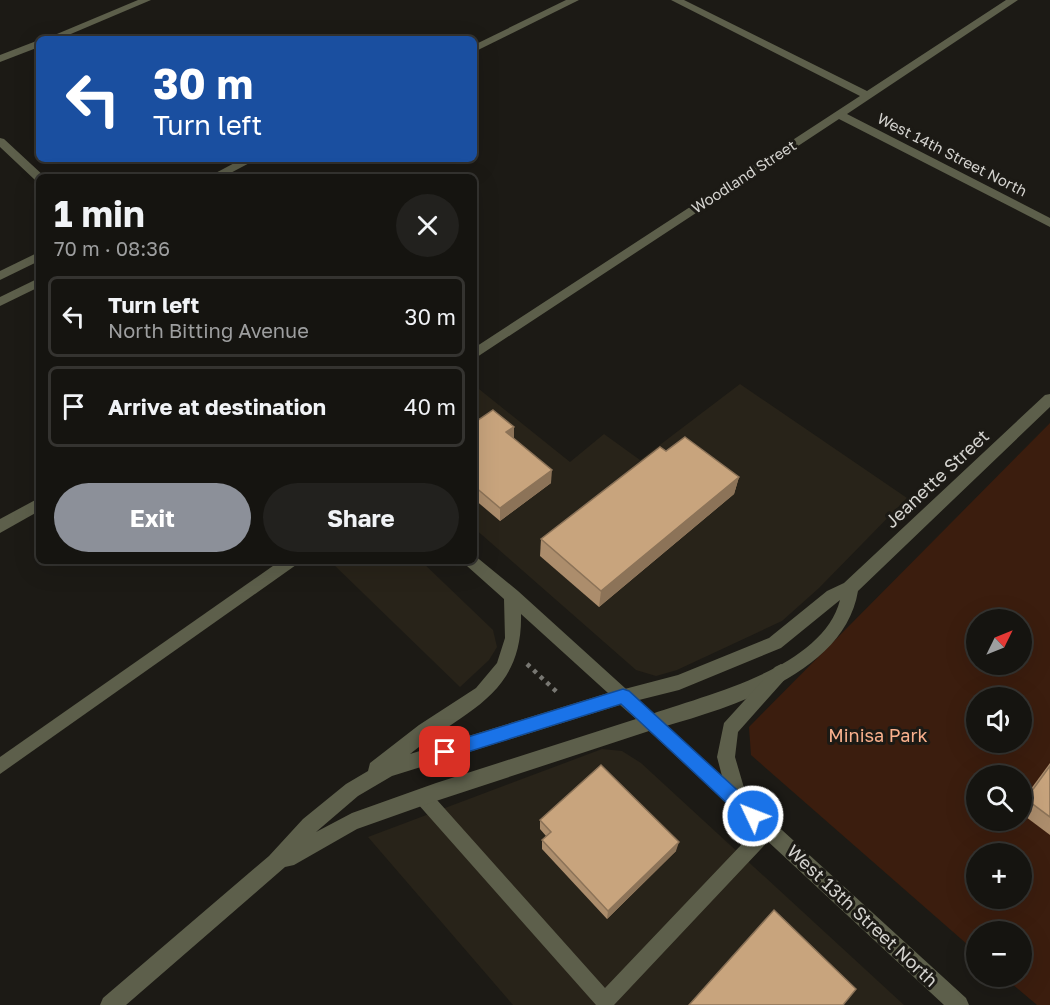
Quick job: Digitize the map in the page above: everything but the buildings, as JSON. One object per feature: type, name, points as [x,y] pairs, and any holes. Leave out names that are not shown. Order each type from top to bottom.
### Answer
[{"type":"street","points":[[57,36],[146,0]]},
{"type":"street","points":[[477,48],[574,0]]},
{"type":"street","name":"West 14th Street North","points":[[676,0],[868,96]]},
{"type":"street","name":"Woodland Street","points":[[477,352],[1013,0]]},
{"type":"street","points":[[0,59],[36,44]]},
{"type":"street","name":"West 14th Street North","points":[[840,115],[1050,223]]},
{"type":"street","points":[[0,141],[36,174]]},
{"type":"street","points":[[220,174],[245,162]]},
{"type":"street","name":"Jeanette Street","points":[[352,789],[387,769],[623,696],[679,682],[775,643],[833,596],[850,588],[1050,399]]},
{"type":"street","points":[[0,527],[36,506]]},
{"type":"street","name":"West 13th Street North","points":[[476,564],[652,722],[959,1005]]},
{"type":"street","points":[[276,863],[352,822],[423,796],[652,722],[706,707],[782,672],[810,652],[837,627],[847,607],[850,588]]},
{"type":"street","points":[[110,1005],[276,863],[310,825],[352,789],[425,731],[482,693],[504,667],[513,638],[513,596]]},
{"type":"street","points":[[739,802],[726,757],[730,729],[782,672]]},
{"type":"lane","points":[[0,276],[36,258]]},
{"type":"lane","points":[[0,302],[36,284]]},
{"type":"lane","points":[[0,766],[287,564]]},
{"type":"lane","points":[[423,796],[605,1001],[768,829]]},
{"type":"path","points":[[523,659],[564,698]]},
{"type":"shaded area","points":[[740,384],[907,498],[819,588],[782,621],[677,670],[656,676],[636,670],[477,531],[477,387],[570,462],[604,434],[640,460]]},
{"type":"shaded area","points":[[333,564],[424,564],[493,630],[497,647],[489,660],[460,687]]},
{"type":"shaded area","points":[[602,749],[622,751],[641,763],[904,1005],[513,1005],[368,837]]},
{"type":"green space","name":"Minisa Park","points":[[1050,423],[1050,1005],[1037,1005],[1016,987],[1032,987],[1032,921],[966,921],[966,943],[751,755],[749,727]]},
{"type":"route","points":[[445,752],[623,696],[753,816]]}]
